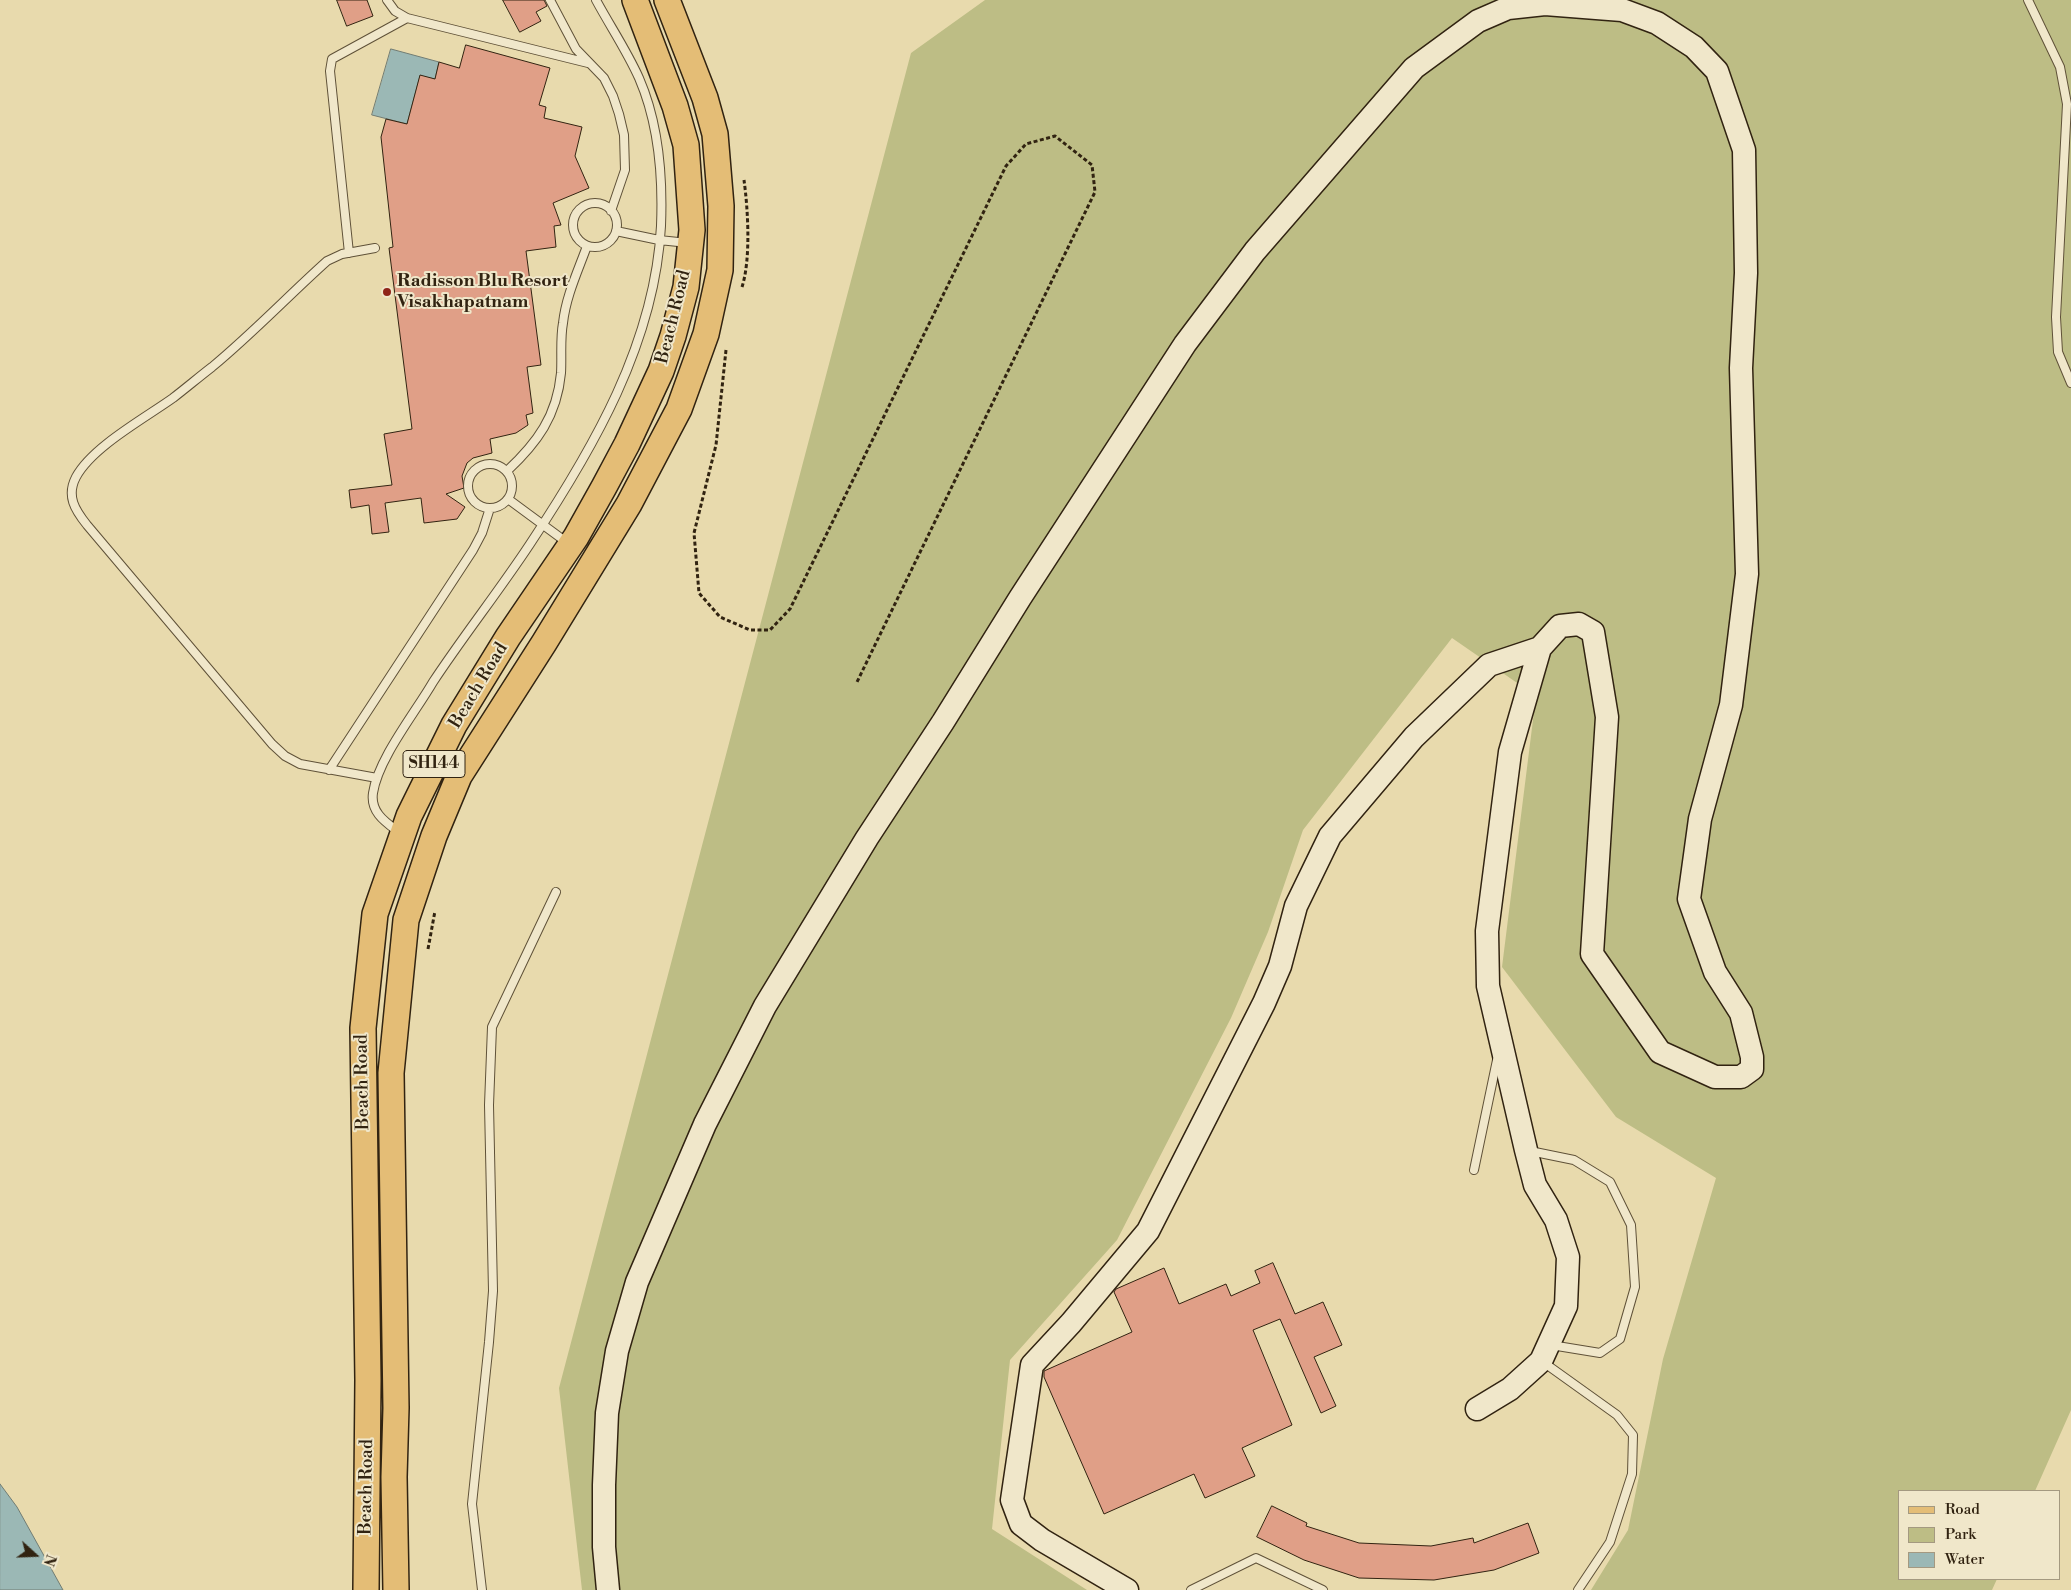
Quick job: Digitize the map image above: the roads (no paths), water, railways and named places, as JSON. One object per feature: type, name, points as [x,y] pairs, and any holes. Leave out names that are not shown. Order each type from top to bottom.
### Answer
[{"type":"main road","name":"Beach Road","points":[[366,1590],[368,1380],[363,1028],[375,914],[408,816],[454,725],[570,545],[627,444],[661,371],[673,336],[686,287],[692,230],[686,145],[675,106],[635,0]]},
{"type":"main road","name":"SH144","points":[[396,1590],[394,1477],[396,1408],[391,1073],[406,920],[434,836],[459,776],[557,623],[629,504],[679,409],[706,334],[720,270],[721,206],[715,134],[705,98],[667,0]]},
{"type":"main road","points":[[532,603],[557,623]]},
{"type":"street","points":[[608,1590],[604,1547],[606,1413],[618,1351],[637,1282],[652,1246],[705,1124],[765,1006],[867,838],[943,722],[1106,464],[1185,344],[1255,251],[1414,68],[1478,21],[1508,8],[1545,4],[1622,10],[1657,22],[1694,47],[1717,71],[1744,150],[1746,273],[1741,368],[1747,574],[1731,705],[1700,819],[1688,899],[1715,972],[1740,1013],[1752,1057],[1752,1069],[1741,1077],[1716,1077],[1660,1052],[1592,954],[1600,853],[1607,717],[1593,632],[1579,624],[1560,626],[1540,648],[1510,752],[1487,931],[1488,986],[1500,1046],[1536,1185],[1556,1220],[1568,1257],[1566,1306],[1545,1352],[1510,1389],[1477,1409]]},
{"type":"street","points":[[1127,1590],[1042,1540],[1021,1524],[1012,1500],[1032,1365],[1071,1323],[1148,1231],[1264,1003],[1280,966],[1296,906],[1330,836],[1414,737],[1489,665],[1540,648]]},
{"type":"lane","points":[[387,0],[395,11],[407,18],[590,63]]},
{"type":"lane","points":[[550,0],[576,49],[604,78],[613,96],[624,135],[625,170],[611,211]]},
{"type":"lane","points":[[402,834],[383,820],[374,808],[373,795],[377,778],[388,754],[447,661],[542,524],[570,479],[617,396],[629,366],[645,315],[656,265],[659,240],[661,192],[659,156],[651,117],[639,79],[596,0]]},
{"type":"lane","points":[[2028,0],[2060,67],[2068,104],[2056,317],[2058,352],[2071,383]]},
{"type":"lane","points":[[349,253],[330,66],[336,55],[407,18]]},
{"type":"lane","points":[[599,204],[611,211],[617,224],[616,231],[608,243],[594,248],[587,246],[576,237],[573,230],[574,216],[585,206],[599,204]]},
{"type":"lane","points":[[616,231],[690,244]]},
{"type":"lane","points":[[507,472],[535,442],[548,421],[557,400],[562,324],[567,302],[587,246]]},
{"type":"lane","points":[[374,248],[326,260],[245,339],[173,398],[139,420],[103,448],[84,466],[76,477],[71,500],[86,526],[272,744],[285,756],[300,764],[377,778]]},
{"type":"lane","points":[[494,464],[507,472],[512,485],[508,499],[503,504],[490,508],[476,504],[468,491],[470,477],[480,466],[494,464]]},
{"type":"lane","points":[[508,499],[570,545]]},
{"type":"lane","points":[[329,770],[473,550],[482,533],[490,508]]},
{"type":"lane","points":[[482,1590],[472,1504],[493,1291],[489,1105],[492,1027],[556,892]]},
{"type":"lane","points":[[1474,1170],[1500,1046]]},
{"type":"lane","points":[[1526,1150],[1574,1160],[1610,1182],[1631,1225],[1635,1288],[1620,1339],[1600,1354],[1545,1352]]},
{"type":"lane","points":[[1545,1352],[1617,1414],[1633,1435],[1632,1474],[1610,1542],[1578,1590]]},
{"type":"lane","points":[[1191,1590],[1256,1558],[1323,1590]]},
{"type":"water","points":[[391,49],[439,62],[435,79],[420,76],[407,124],[372,115]]},
{"type":"water","points":[[0,1484],[17,1507],[63,1590],[0,1590]]},
{"type":"place","name":"Radisson Blu Resort Visakhapatnam","points":[[387,292]]}]
